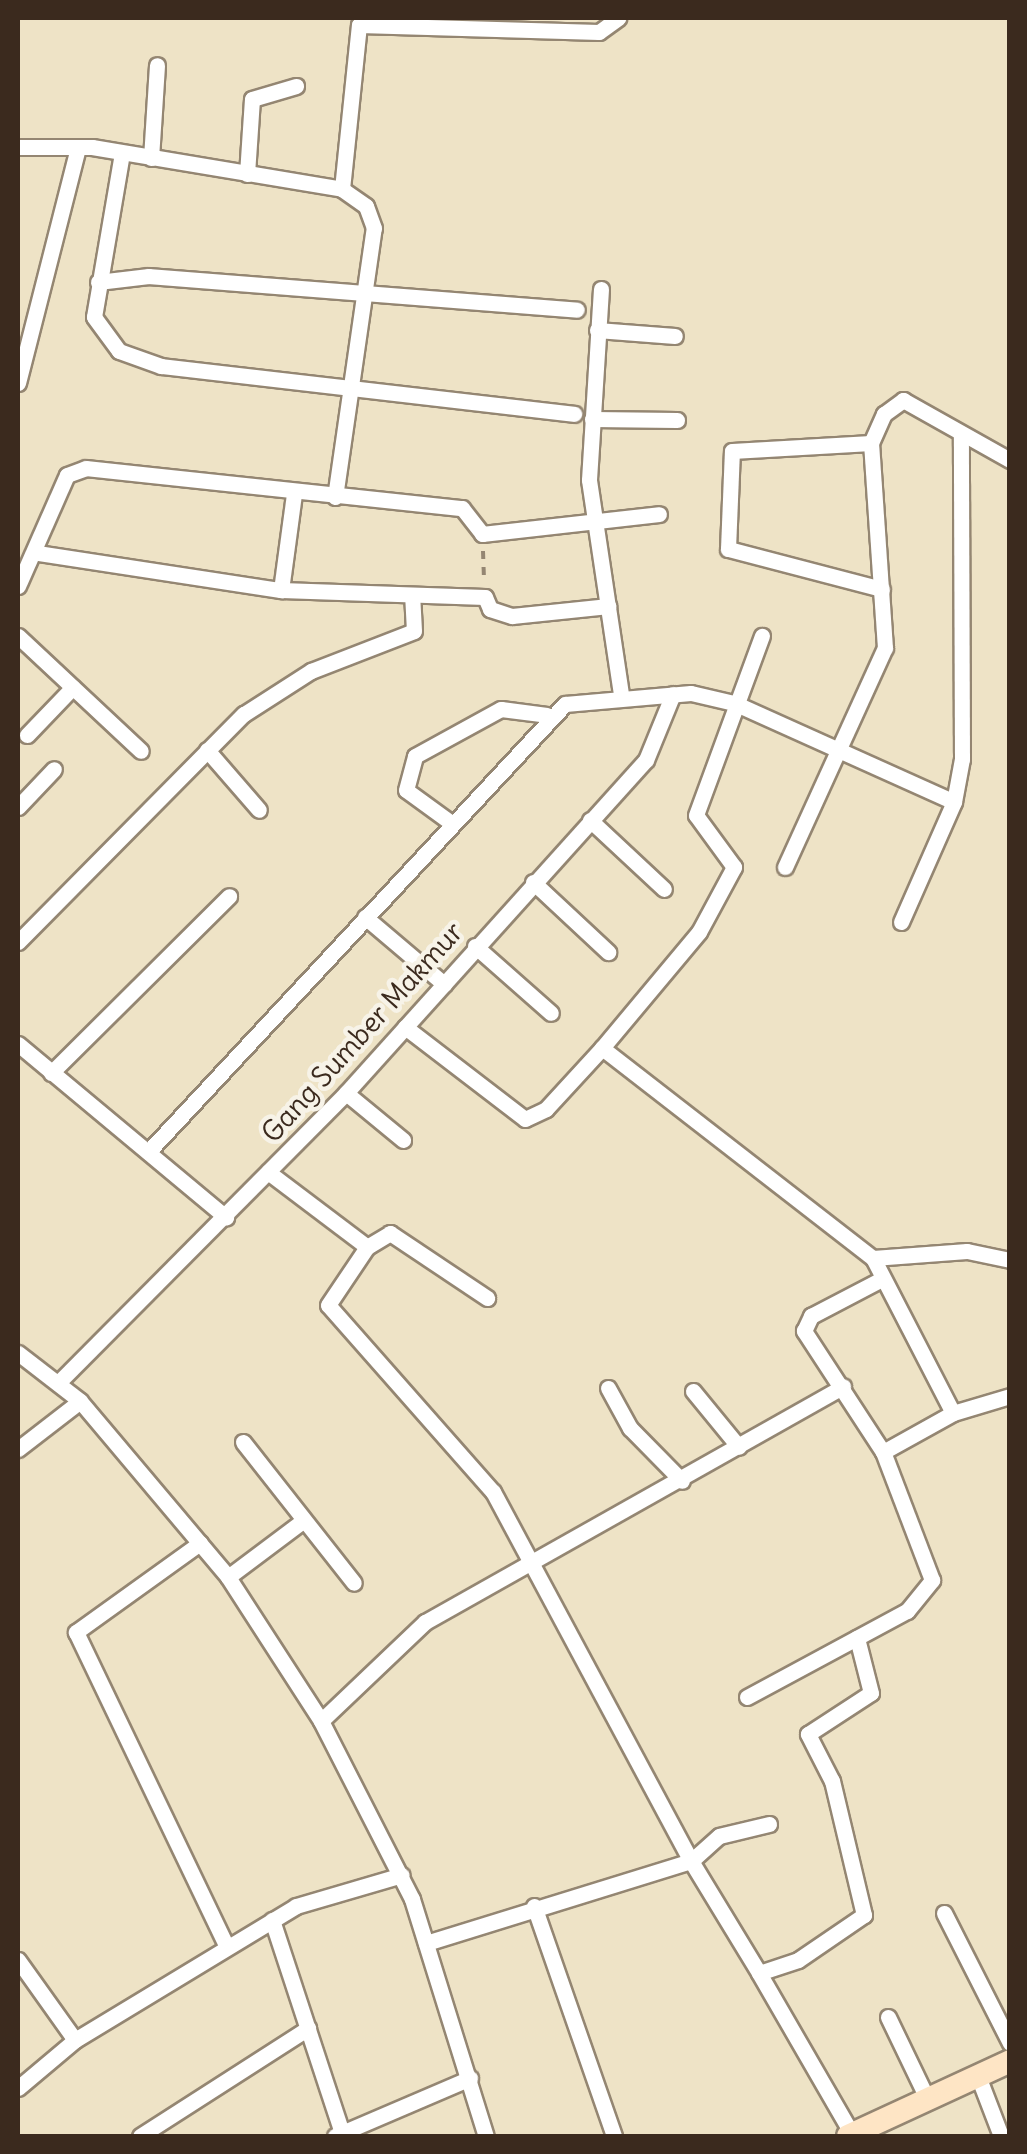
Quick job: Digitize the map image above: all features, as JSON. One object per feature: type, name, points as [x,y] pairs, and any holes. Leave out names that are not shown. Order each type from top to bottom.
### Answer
[{"type":"main road","points":[[850,2136],[1010,2061]]},
{"type":"street","points":[[342,189],[362,21],[599,32],[618,18]]},
{"type":"street","points":[[151,158],[157,65]]},
{"type":"street","points":[[247,174],[252,99],[296,86]]},
{"type":"street","points":[[18,147],[122,153],[342,189],[366,206],[374,228],[336,497]]},
{"type":"street","points":[[18,383],[78,151]]},
{"type":"street","points":[[122,153],[98,282],[99,326],[140,362],[574,414]]},
{"type":"street","points":[[98,282],[149,276],[577,310]]},
{"type":"street","points":[[601,288],[592,419],[595,522],[620,695]]},
{"type":"street","points":[[597,330],[675,336]]},
{"type":"street","points":[[785,867],[886,648],[871,443],[884,414],[903,400],[961,437],[1010,460]]},
{"type":"street","points":[[592,419],[677,420]]},
{"type":"street","points":[[901,922],[954,802],[962,760],[961,437]]},
{"type":"street","points":[[871,443],[732,450],[724,537],[738,557],[882,589]]},
{"type":"street","points":[[18,586],[38,553],[74,469],[462,508],[482,534],[658,514]]},
{"type":"street","points":[[281,590],[294,494]]},
{"type":"street","points":[[38,553],[281,590],[412,598],[485,597],[490,609],[512,616],[608,606]]},
{"type":"street","points":[[18,942],[207,750],[283,687],[407,637],[418,624],[412,598]]},
{"type":"street","points":[[18,636],[141,750]]},
{"type":"street","points":[[405,1028],[525,1119],[546,1109],[602,1048],[699,932],[734,867],[696,815],[734,703],[762,636]]},
{"type":"street","points":[[27,736],[73,688]]},
{"type":"street","points":[[450,822],[406,790],[414,756],[485,714],[519,707],[548,714],[620,695],[673,694],[734,703],[835,752],[954,802]]},
{"type":"street","name":"Gang Sumber Makmur","points":[[58,1384],[346,1093],[532,882],[646,760],[673,694]]},
{"type":"street","points":[[148,1152],[548,714]]},
{"type":"street","points":[[207,750],[259,810]]},
{"type":"street","points":[[18,807],[54,769]]},
{"type":"street","points":[[590,820],[664,889]]},
{"type":"street","points":[[532,882],[608,952]]},
{"type":"street","points":[[51,1073],[229,896]]},
{"type":"street","points":[[365,917],[444,984]]},
{"type":"street","points":[[475,946],[552,1013]]},
{"type":"street","points":[[18,1044],[226,1218]]},
{"type":"street","points":[[602,1048],[873,1258],[880,1280],[953,1412]]},
{"type":"street","points":[[346,1093],[403,1140]]},
{"type":"street","points":[[268,1172],[367,1247]]},
{"type":"street","points":[[487,1298],[406,1238],[390,1233],[367,1247],[330,1293],[334,1322],[481,1476],[530,1558],[691,1861],[850,2136]]},
{"type":"street","points":[[873,1258],[967,1251],[1010,1260]]},
{"type":"street","points":[[747,1697],[924,1598],[932,1580],[883,1452],[804,1325],[880,1280]]},
{"type":"street","points":[[18,1352],[80,1402],[228,1577],[321,1721],[402,1875],[486,2136]]},
{"type":"street","points":[[321,1721],[426,1622],[530,1558],[682,1482],[842,1386]]},
{"type":"street","points":[[608,1388],[630,1428],[682,1482]]},
{"type":"street","points":[[694,1391],[740,1447]]},
{"type":"street","points":[[883,1452],[953,1412],[1010,1396]]},
{"type":"street","points":[[18,1448],[80,1402]]},
{"type":"street","points":[[243,1442],[300,1523],[354,1583]]},
{"type":"street","points":[[228,1577],[300,1523]]},
{"type":"street","points":[[200,1543],[76,1632],[227,1947]]},
{"type":"street","points":[[759,1974],[798,1960],[864,1915],[832,1780],[808,1734],[871,1692],[858,1638]]},
{"type":"street","points":[[426,1944],[534,1906],[691,1861],[720,1836],[770,1824]]},
{"type":"street","points":[[18,2088],[75,2040],[272,1920],[402,1875]]},
{"type":"street","points":[[534,1906],[614,2136]]},
{"type":"street","points":[[944,1914],[1010,2043]]},
{"type":"street","points":[[272,1920],[338,2135],[470,2078]]},
{"type":"street","points":[[18,1960],[75,2040]]},
{"type":"street","points":[[888,2017],[928,2100]]},
{"type":"street","points":[[140,2136],[308,2028]]},
{"type":"street","points":[[978,2076],[1001,2136]]},
{"type":"path","points":[[482,534],[485,597]]}]
